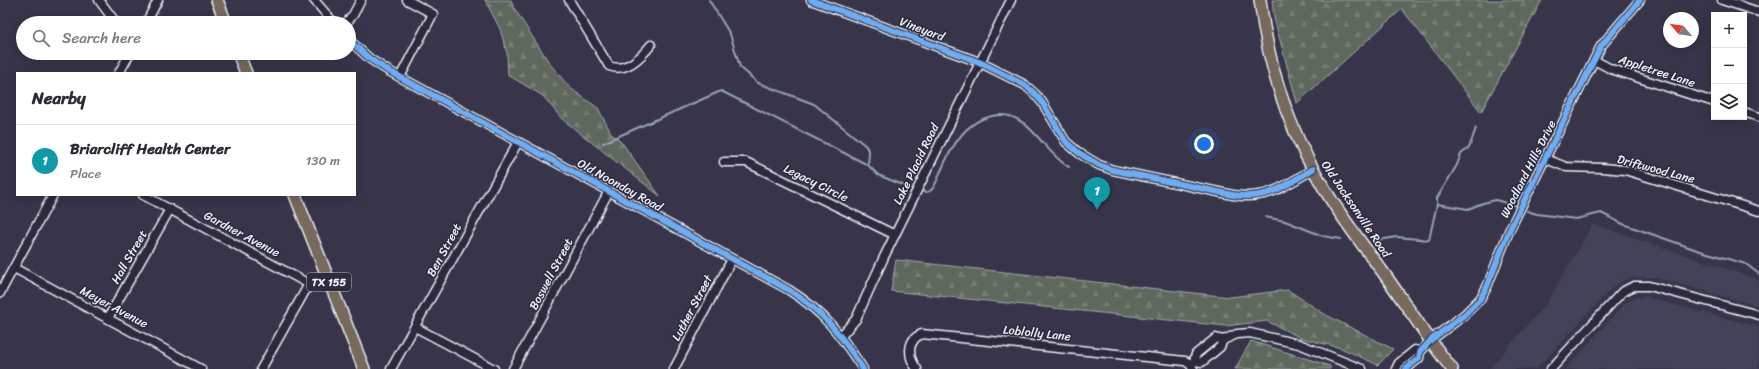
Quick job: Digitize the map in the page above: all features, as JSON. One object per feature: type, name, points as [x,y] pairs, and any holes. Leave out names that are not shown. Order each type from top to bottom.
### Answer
[{"type":"main road","points":[[217,0],[223,16]]},
{"type":"main road","name":"Old Jacksonville Road","points":[[1260,0],[1266,40],[1275,80],[1293,129],[1313,169],[1330,197],[1452,369]]},
{"type":"main road","points":[[241,60],[246,72]]},
{"type":"main road","name":"TX 155","points":[[295,196],[364,369]]},
{"type":"street","points":[[99,0],[111,16]]},
{"type":"street","points":[[150,16],[158,0]]},
{"type":"street","points":[[314,0],[328,16]]},
{"type":"street","points":[[352,16],[361,0]]},
{"type":"street","points":[[400,77],[433,14],[407,0]]},
{"type":"street","points":[[569,0],[609,66],[616,68],[625,66],[637,60],[651,45]]},
{"type":"street","name":"Vineyard","points":[[811,0],[979,62],[1030,89],[1042,102],[1058,130],[1072,148],[1086,158],[1106,168],[1226,194],[1248,197],[1272,193],[1313,169]]},
{"type":"street","name":"Lake Placid Road","points":[[841,336],[856,319],[894,235],[1011,0]]},
{"type":"street","name":"Woodland Hills Drive","points":[[1431,340],[1464,314],[1480,299],[1487,287],[1509,231],[1594,60],[1608,38],[1640,0]]},
{"type":"street","points":[[1722,0],[1759,12]]},
{"type":"street","name":"Old Noonday Road","points":[[356,46],[370,59],[400,77],[778,284],[806,301],[826,319],[841,336],[863,369]]},
{"type":"street","points":[[120,72],[126,60]]},
{"type":"street","name":"Appletree Lane","points":[[1594,60],[1611,69],[1711,101]]},
{"type":"street","points":[[1747,113],[1759,117]]},
{"type":"street","name":"Ben Street","points":[[391,369],[518,142]]},
{"type":"street","name":"Driftwood Lane","points":[[1546,159],[1566,167],[1625,170],[1759,211]]},
{"type":"street","name":"Legacy Circle","points":[[724,162],[746,162],[894,235]]},
{"type":"street","name":"Boswell Street","points":[[513,369],[609,191]]},
{"type":"street","points":[[0,293],[52,196]]},
{"type":"street","name":"Gardner Avenue","points":[[145,196],[308,284]]},
{"type":"street","name":"Hall Street","points":[[108,318],[170,209]]},
{"type":"street","name":"Luther Street","points":[[674,369],[732,259]]},
{"type":"street","name":"Meyer Avenue","points":[[14,268],[201,369]]},
{"type":"street","points":[[261,369],[308,284],[327,276]]},
{"type":"street","points":[[1551,369],[1622,292],[1634,286],[1649,286],[1759,315]]},
{"type":"street","points":[[414,327],[494,369]]},
{"type":"street","name":"Loblolly Lane","points":[[918,369],[911,360],[910,349],[914,339],[922,334],[1185,361],[1192,365],[1202,362],[1220,347],[1223,340],[1237,334],[1250,333],[1299,344],[1362,369]]},
{"type":"street","points":[[1406,369],[1419,358],[1420,352],[1431,340]]},
{"type":"street","points":[[1396,369],[1399,363],[1415,350],[1420,352]]},
{"type":"shaded area","points":[[1593,224],[1759,280],[1759,306],[1654,277],[1631,278],[1623,280],[1609,291],[1536,369],[1489,369],[1546,304]]},
{"type":"shaded area","points":[[1645,297],[1759,327],[1759,369],[1566,369],[1624,304],[1634,298]]},
{"type":"green space","points":[[485,0],[511,0],[514,8],[550,64],[570,88],[598,108],[611,133],[623,144],[660,196],[562,119],[543,96],[508,75],[507,53],[500,29]]},
{"type":"green space","points":[[1272,0],[1542,0],[1481,112],[1402,9],[1297,103],[1274,18]]},
{"type":"green space","points":[[896,260],[1230,297],[1288,290],[1326,315],[1393,349],[1378,365],[1341,348],[1301,338],[1267,321],[1226,326],[891,291]]},
{"type":"green space","points":[[1251,341],[1330,366],[1330,369],[1235,369]]},
{"type":"waterway","points":[[709,0],[730,34],[740,67],[758,83],[814,104],[866,146],[869,153],[868,165]]},
{"type":"waterway","points":[[603,143],[721,91],[868,165],[878,175],[913,189]]},
{"type":"waterway","points":[[921,191],[928,192],[933,188],[950,152],[962,134],[978,121],[988,117],[1000,115],[1010,116],[1020,120],[1060,161],[1069,167]]},
{"type":"waterway","points":[[1437,204],[1437,198],[1457,165],[1461,154],[1469,148],[1476,128]]},
{"type":"waterway","points":[[1379,240],[1397,237],[1429,240],[1437,204],[1468,209],[1496,200],[1516,206]]},
{"type":"waterway","points":[[1527,211],[1537,214],[1576,219],[1601,213],[1623,224],[1697,250],[1746,264],[1759,274]]},
{"type":"waterway","points":[[1265,217],[1285,221],[1323,236],[1341,239]]},
{"type":"cycle path","points":[[811,0],[979,62],[1025,85],[1042,102],[1066,142],[1079,153],[1099,165],[1113,170],[1233,195],[1245,196],[1276,190],[1313,169]]},
{"type":"cycle path","points":[[1406,369],[1419,358],[1420,352],[1431,340],[1464,315],[1480,299],[1487,287],[1509,231],[1601,46],[1640,0]]},
{"type":"cycle path","points":[[356,46],[370,59],[387,70],[789,290],[813,307],[831,325],[863,369]]},
{"type":"place","name":"Briarcliff Health Center","points":[[1097,210]]}]
